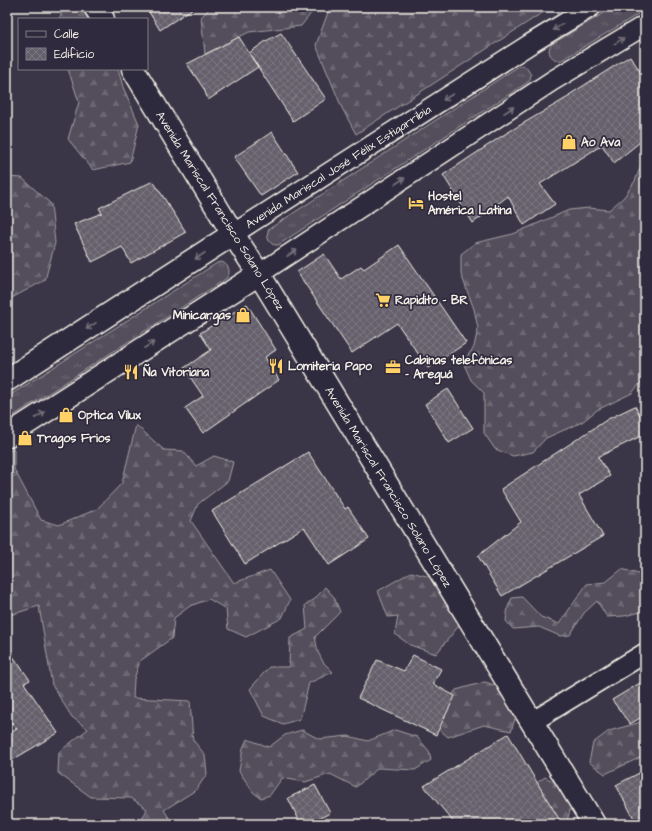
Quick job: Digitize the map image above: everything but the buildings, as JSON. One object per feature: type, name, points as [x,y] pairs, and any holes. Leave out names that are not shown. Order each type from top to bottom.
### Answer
[{"type":"main road","points":[[95,7],[101,18]]},
{"type":"main road","name":"Avenida Mariscal Francisco Solano López","points":[[134,70],[594,824]]},
{"type":"main road","name":"Avenida Mariscal José Félix Estigarribia","points":[[7,380],[233,234]]},
{"type":"main road","points":[[7,436],[259,274]]},
{"type":"street","name":"Avenida Mariscal José Félix Estigarribia","points":[[233,234],[524,48],[591,7]]},
{"type":"street","points":[[259,274],[552,81],[645,25]]},
{"type":"street","points":[[532,722],[645,653]]},
{"type":"green space","points":[[64,7],[87,7],[99,18],[59,18]]},
{"type":"green space","points":[[211,7],[316,7],[301,26],[249,32],[205,54],[201,17]]},
{"type":"green space","points":[[330,7],[551,7],[356,134],[342,108],[316,45]]},
{"type":"green space","points":[[614,7],[645,7],[645,10],[562,60],[553,58],[549,53],[552,44]]},
{"type":"green space","points":[[522,65],[526,67],[531,75],[528,82],[278,245],[270,242],[267,235],[269,229]]},
{"type":"green space","points":[[68,70],[118,70],[123,87],[139,124],[130,162],[93,170],[68,139],[79,102]]},
{"type":"green space","points":[[645,143],[644,379],[632,393],[597,410],[582,422],[546,438],[533,452],[513,456],[495,449],[484,433],[484,393],[471,380],[463,362],[474,347],[478,328],[474,309],[461,274],[461,254],[475,243],[513,234],[569,210],[589,208],[609,210],[624,197],[635,181],[642,163],[643,145]]},
{"type":"green space","points":[[7,177],[22,178],[51,204],[55,243],[45,280],[10,299],[7,305]]},
{"type":"green space","points":[[222,262],[229,269],[227,278],[7,420],[7,397],[217,263]]},
{"type":"green space","points":[[136,425],[164,450],[183,451],[196,466],[214,456],[233,462],[228,481],[198,504],[191,521],[234,583],[270,570],[290,600],[282,618],[246,637],[228,629],[226,609],[209,599],[190,606],[174,618],[172,638],[140,661],[134,679],[133,698],[190,701],[193,740],[205,755],[207,774],[196,790],[164,810],[173,824],[140,824],[147,809],[131,798],[91,797],[58,773],[59,752],[88,729],[72,717],[52,685],[39,606],[7,616],[7,452],[14,449],[14,469],[41,520],[59,525],[97,509],[122,483]]},
{"type":"green space","points":[[622,569],[638,574],[645,574],[645,611],[624,616],[607,617],[597,601],[584,613],[570,635],[560,636],[539,627],[513,629],[506,621],[508,607],[512,598],[522,597],[541,617],[559,624],[587,584],[606,582]]},
{"type":"green space","points":[[411,572],[430,577],[460,603],[461,623],[436,654],[410,645],[395,634],[398,616],[388,617],[378,591]]},
{"type":"green space","points":[[325,587],[334,597],[340,612],[315,637],[318,652],[323,662],[333,672],[309,683],[300,719],[283,724],[264,716],[250,689],[269,667],[289,667],[290,638],[307,629],[305,605],[315,599]]},
{"type":"green space","points":[[485,682],[504,688],[520,704],[511,731],[484,725],[448,737],[440,730],[439,721],[446,703],[456,690]]},
{"type":"green space","points":[[645,721],[645,756],[605,774],[589,762],[593,743],[609,731]]},
{"type":"green space","points":[[302,730],[319,739],[348,736],[368,741],[395,730],[417,737],[429,751],[431,760],[415,770],[378,768],[356,787],[330,774],[305,782],[282,778],[270,795],[261,798],[253,792],[239,771],[243,748],[247,739],[269,747],[285,735]]},
{"type":"green space","points":[[545,777],[561,786],[572,803],[567,821],[562,824],[501,824],[502,809]]},
{"type":"place","name":"Ao Ava","points":[[569,142]]},
{"type":"place","name":"Hostel América Latina","points":[[416,203]]},
{"type":"place","name":"Rapidito - BR","points":[[383,300]]},
{"type":"place","name":"Minicargas","points":[[243,315]]},
{"type":"place","name":"Lomiteria Papo","points":[[276,366]]},
{"type":"place","name":"Cabinas telefónicas - Areguá","points":[[393,367]]},
{"type":"place","name":"Ña Vitoriana","points":[[131,372]]},
{"type":"place","name":"Optica Vilux","points":[[66,415]]},
{"type":"place","name":"Tragos Frios","points":[[25,438]]}]
